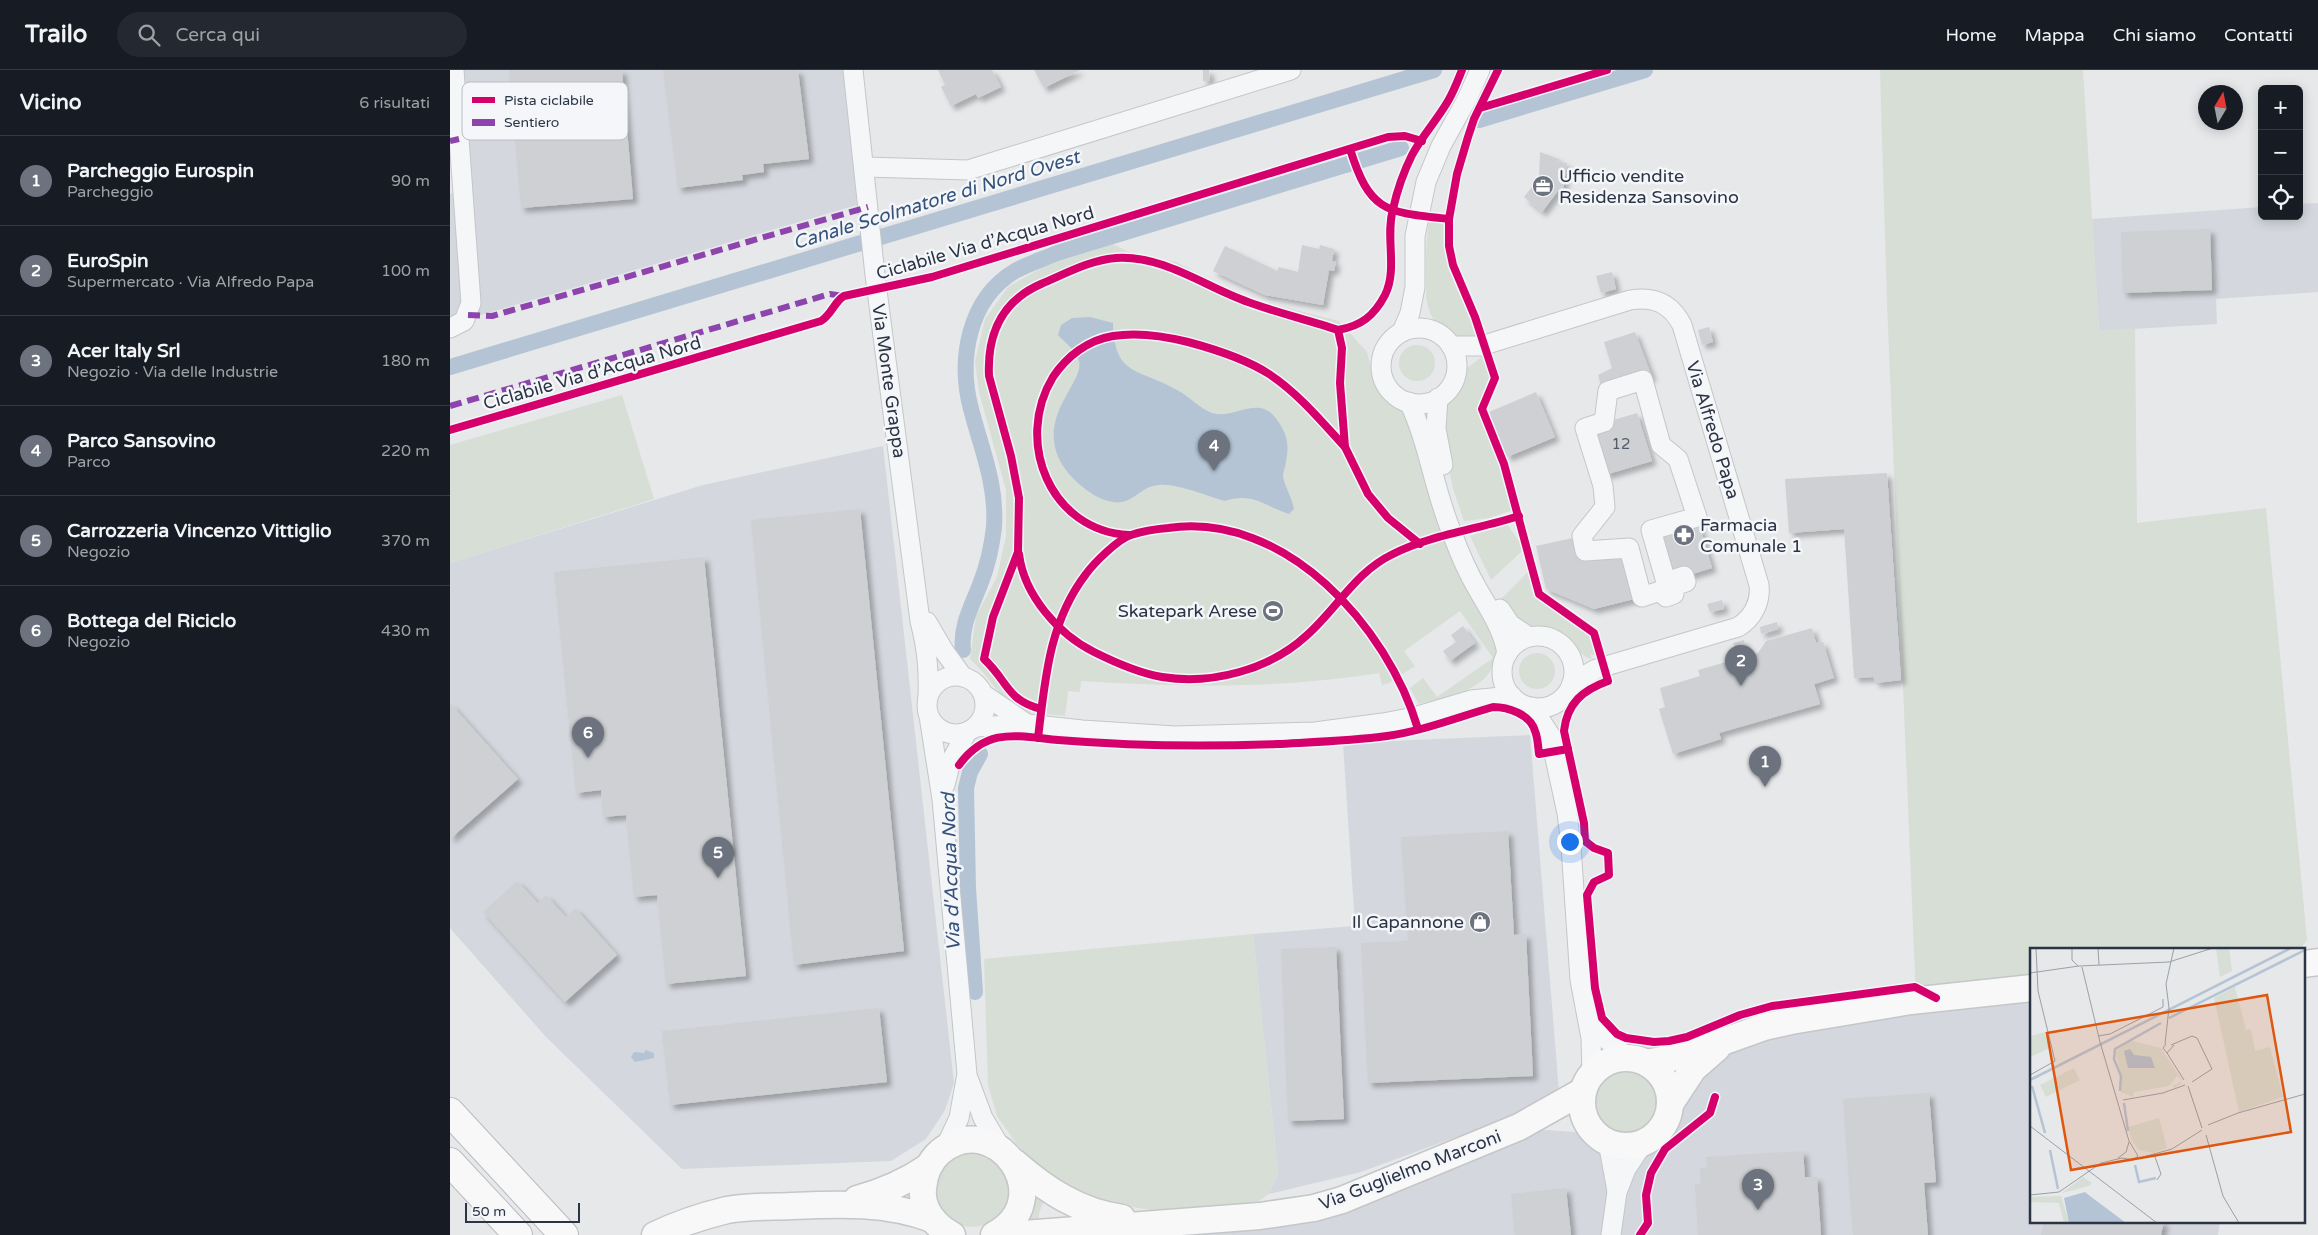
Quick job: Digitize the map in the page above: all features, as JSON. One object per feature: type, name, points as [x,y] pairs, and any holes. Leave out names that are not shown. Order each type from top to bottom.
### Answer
[{"type":"highway","points":[[450,1112],[564,1235]]},
{"type":"highway","points":[[450,1162],[518,1235]]},
{"type":"street","points":[[450,328],[464,321],[471,303],[454,70]]},
{"type":"street","name":"Via Monte Grappa","points":[[853,70],[876,275],[918,602],[929,666],[928,707],[942,799],[967,1074],[983,1118],[1008,1156]]},
{"type":"street","points":[[865,167],[968,170],[1291,70]]},
{"type":"street","points":[[1402,332],[1410,312],[1415,287],[1415,236],[1426,182],[1441,146],[1468,99],[1480,70]]},
{"type":"street","points":[[1415,287],[1421,311],[1432,330]]},
{"type":"street","name":"Via Alfredo Papa","points":[[1451,346],[1481,346],[1641,298],[1666,305],[1678,316],[1682,325],[1760,589],[1758,601],[1751,617],[1738,627],[1596,669],[1572,683]]},
{"type":"street","points":[[1422,328],[1432,330],[1443,336],[1451,346],[1457,366],[1454,378],[1448,390],[1438,398],[1429,402],[1409,402],[1400,398],[1386,385],[1381,367],[1385,349],[1390,341],[1402,332],[1422,328]]},
{"type":"street","name":"Via Alfredo Papa","points":[[1457,366],[1481,346]]},
{"type":"street","points":[[1643,380],[1661,445],[1678,459],[1697,516],[1651,530],[1666,582],[1684,576],[1686,582],[1672,586],[1674,594],[1666,597],[1660,591],[1642,597],[1629,548],[1585,551],[1582,536],[1605,507],[1603,486],[1585,428],[1604,422],[1608,391],[1643,380]]},
{"type":"street","points":[[1438,398],[1436,429],[1439,448],[1449,492],[1462,530],[1505,617],[1518,630],[1529,637]]},
{"type":"street","points":[[1409,402],[1420,426],[1437,493],[1445,516],[1472,579],[1500,628],[1507,654]]},
{"type":"street","name":"Via Monte Grappa","points":[[918,602],[934,635],[963,677]]},
{"type":"street","points":[[1573,661],[1572,683],[1558,702],[1549,706],[1532,707],[1524,704],[1512,696],[1503,676],[1503,666],[1507,654],[1519,641],[1529,637],[1540,636],[1551,638],[1561,644],[1573,661],[1596,669]]},
{"type":"street","points":[[1471,700],[1503,676]]},
{"type":"street","points":[[1027,724],[983,694],[975,683],[963,677],[945,678],[937,683],[928,707],[941,730],[949,734],[1027,724],[1082,730],[1175,736],[1314,732],[1383,723],[1414,717],[1471,700],[1512,696]]},
{"type":"street","points":[[971,730],[985,712],[983,694]]},
{"type":"street","points":[[1550,735],[1558,702]]},
{"type":"street","points":[[1532,707],[1550,735],[1567,813],[1580,980],[1591,1038],[1588,1082],[1583,1109],[1599,1134],[1617,1192]]},
{"type":"street","name":"Via Monte Grappa","points":[[942,799],[951,760],[971,730]]},
{"type":"street","points":[[1588,1082],[1602,1065],[1614,1060],[1637,1060],[1686,1055],[1764,1027],[1791,1021],[1962,994],[2030,988]]},
{"type":"street","points":[[1586,1015],[1604,1037],[1637,1060],[1657,1070],[1669,1092],[1668,1116],[1654,1136],[1644,1142],[1632,1145],[1599,1134]]},
{"type":"street","points":[[1670,1104],[1693,1069],[1728,1040]]},
{"type":"street","name":"Via Monte Grappa","points":[[945,1148],[958,1118],[967,1074]]},
{"type":"street","name":"Via Guglielmo Marconi","points":[[1011,1235],[1197,1228],[1342,1200],[1519,1127],[1588,1082]]},
{"type":"street","name":"Via Guglielmo Marconi","points":[[1519,1127],[1549,1124],[1599,1134]]},
{"type":"street","name":"Via Guglielmo Marconi","points":[[945,1148],[959,1142],[974,1140],[989,1143],[1052,1192],[1079,1207],[1156,1229]]},
{"type":"street","points":[[1611,1235],[1617,1192],[1626,1169],[1644,1142]]},
{"type":"street","points":[[837,1204],[890,1188],[910,1179],[928,1167],[945,1148]]},
{"type":"street","points":[[994,1235],[1011,1222],[1022,1200],[1021,1180],[1008,1156]]},
{"type":"street","points":[[928,1167],[923,1180],[922,1194],[925,1207],[932,1219],[943,1230],[952,1235]]},
{"type":"street","points":[[655,1235],[705,1216],[730,1210],[837,1204],[892,1207],[932,1219]]},
{"type":"shaded area","points":[[461,70],[843,70],[857,205],[450,324],[450,194],[467,189],[465,140],[628,140],[628,82],[462,82],[462,90]]},
{"type":"shaded area","points":[[1880,70],[2083,70],[2099,330],[2135,328],[2137,523],[2266,508],[2307,940],[2303,948],[2030,948],[2030,986],[1916,998],[1887,303]]},
{"type":"shaded area","points":[[2318,203],[2318,292],[2216,299],[2217,324],[2099,331],[2092,219],[2258,207],[2258,220],[2303,220],[2303,204]]},
{"type":"shaded area","points":[[1429,221],[1444,223],[1450,265],[1475,327],[1476,334],[1474,339],[1449,334],[1437,325],[1429,311],[1426,299],[1426,248]]},
{"type":"shaded area","points":[[1112,244],[1134,254],[1176,262],[1245,297],[1339,321],[1367,352],[1374,379],[1386,395],[1404,410],[1498,636],[1497,654],[1485,678],[1463,692],[1419,704],[1410,688],[1423,678],[1437,697],[1493,658],[1460,611],[1404,651],[1415,666],[1389,683],[1382,685],[1379,673],[1305,682],[1268,684],[1156,685],[1081,681],[1080,692],[1068,691],[1065,716],[1024,711],[1012,705],[970,659],[976,616],[997,577],[1006,536],[1006,490],[979,392],[975,362],[985,319],[1008,287],[1047,265]]},
{"type":"shaded area","points":[[1417,345],[1424,346],[1430,350],[1434,356],[1434,370],[1430,376],[1424,380],[1417,381],[1410,380],[1404,376],[1400,370],[1399,363],[1400,356],[1404,350],[1410,346]]},
{"type":"shaded area","points":[[1484,355],[1491,377],[1477,410],[1498,460],[1513,510],[1489,518],[1464,521],[1453,488],[1447,460],[1443,406],[1462,372]]},
{"type":"shaded area","points":[[622,395],[654,499],[450,563],[450,445]]},
{"type":"shaded area","points":[[883,446],[954,1083],[945,1110],[926,1139],[891,1161],[682,1169],[546,1037],[450,928],[450,563],[703,485]]},
{"type":"shaded area","points":[[1507,524],[1524,549],[1491,580],[1470,536]]},
{"type":"shaded area","points":[[1529,571],[1534,596],[1592,638],[1597,656],[1591,654],[1591,659],[1586,657],[1555,633],[1527,628],[1514,619],[1501,599]]},
{"type":"shaded area","points":[[1537,653],[1544,654],[1550,658],[1554,664],[1554,678],[1550,684],[1544,688],[1537,689],[1530,688],[1524,684],[1520,678],[1519,671],[1520,664],[1524,658],[1530,654]]},
{"type":"shaded area","points":[[1530,735],[1559,1092],[1508,1118],[1361,1172],[1269,1194],[1278,1173],[1253,934],[1355,926],[1343,743]]},
{"type":"shaded area","points":[[1253,934],[1278,1173],[1269,1194],[1251,1206],[1151,1210],[1106,1203],[1071,1190],[1038,1167],[1016,1143],[997,1116],[988,1085],[984,959]]},
{"type":"shaded area","points":[[2030,997],[2030,1222],[2220,1222],[2218,1235],[1141,1235],[1261,1226],[1521,1133],[1547,1130],[1586,1133],[1597,1143],[1614,1150],[1628,1150],[1649,1146],[1663,1133],[1720,1055],[1801,1026]]},
{"type":"shaded area","points":[[1626,1065],[1646,1071],[1656,1081],[1662,1101],[1656,1121],[1646,1131],[1626,1137],[1606,1131],[1596,1121],[1590,1101],[1596,1081],[1606,1071]]},
{"type":"shaded area","points":[[972,1151],[987,1154],[999,1162],[1007,1174],[1010,1189],[1007,1204],[999,1216],[987,1224],[972,1227],[957,1224],[945,1216],[937,1204],[934,1189],[937,1174],[945,1162],[957,1154]]},
{"type":"shaded area","points":[[1033,1190],[1045,1198],[1039,1213],[1038,1224],[1023,1224]]},
{"type":"water","points":[[1090,317],[1113,323],[1114,340],[1118,353],[1131,368],[1186,395],[1207,411],[1228,414],[1260,408],[1267,410],[1274,416],[1286,437],[1288,448],[1283,476],[1294,509],[1289,514],[1251,499],[1243,498],[1225,501],[1183,488],[1166,485],[1150,487],[1128,500],[1108,501],[1097,497],[1076,481],[1061,463],[1054,439],[1055,424],[1059,411],[1076,378],[1079,361],[1073,350],[1058,335],[1061,325],[1072,318]]},
{"type":"water","points":[[646,1050],[654,1053],[654,1058],[635,1062],[631,1057],[634,1052],[644,1053]]},
{"type":"building","points":[[509,70],[622,70],[623,82],[510,82]]},
{"type":"building","points":[[663,70],[798,70],[809,159],[763,164],[764,172],[742,175],[743,180],[678,188]]},
{"type":"building","points":[[938,70],[992,70],[1001,87],[978,98],[976,94],[951,106],[941,87],[945,85]]},
{"type":"building","points":[[1034,70],[1080,70],[1044,88]]},
{"type":"building","points":[[1203,70],[1209,70],[1210,81],[1203,81]]},
{"type":"building","points":[[515,140],[628,140],[633,199],[521,208]]},
{"type":"building","points":[[1540,152],[1559,159],[1558,162],[1567,163],[1563,190],[1560,188],[1542,212],[1524,197],[1539,178]]},
{"type":"building","points":[[2210,229],[2212,290],[2123,293],[2121,232]]},
{"type":"building","points":[[1302,245],[1319,249],[1320,245],[1334,249],[1332,261],[1336,262],[1334,271],[1329,270],[1323,305],[1265,295],[1213,271],[1225,246],[1277,271],[1279,267],[1298,272]]},
{"type":"building","points":[[1612,272],[1616,289],[1601,293],[1596,276]]},
{"type":"building","points":[[1709,327],[1713,342],[1702,345],[1698,330]]},
{"type":"building","points":[[1635,332],[1652,377],[1603,392],[1598,375],[1612,368],[1604,342]]},
{"type":"building","points":[[1536,392],[1555,437],[1507,457],[1489,412]]},
{"type":"building","points":[[1637,413],[1652,461],[1605,475],[1590,427]]},
{"type":"building","points":[[1887,473],[1901,680],[1876,683],[1873,677],[1854,678],[1844,529],[1789,533],[1785,479]]},
{"type":"building","points":[[860,509],[904,951],[794,965],[751,520]]},
{"type":"building","points":[[1697,517],[1712,568],[1666,582],[1651,530]]},
{"type":"building","points":[[1582,536],[1585,551],[1625,549],[1642,597],[1594,609],[1546,589],[1536,546]]},
{"type":"building","points":[[704,557],[746,976],[666,984],[657,895],[634,897],[626,815],[603,817],[601,790],[576,793],[554,572]]},
{"type":"building","points":[[1722,600],[1724,609],[1710,612],[1707,604]]},
{"type":"building","points":[[1777,622],[1778,629],[1761,634],[1760,627]]},
{"type":"building","points":[[1463,626],[1475,643],[1450,661],[1443,651],[1456,642],[1451,635]]},
{"type":"building","points":[[1812,628],[1816,643],[1823,642],[1834,678],[1814,684],[1820,704],[1719,733],[1721,739],[1673,754],[1659,709],[1665,707],[1660,688],[1700,676],[1698,670],[1758,653],[1766,641]]},
{"type":"building","points":[[1744,640],[1745,645],[1735,648],[1733,643]]},
{"type":"building","points":[[450,703],[518,779],[450,839]]},
{"type":"building","points":[[1508,831],[1514,935],[1526,934],[1533,1076],[1368,1083],[1361,943],[1408,941],[1401,837]]},
{"type":"building","points":[[517,881],[538,903],[546,895],[566,917],[575,908],[617,955],[565,1002],[483,912]]},
{"type":"building","points":[[1336,947],[1344,1119],[1288,1121],[1281,949]]},
{"type":"building","points":[[879,1008],[887,1082],[670,1105],[662,1031]]},
{"type":"building","points":[[1929,1093],[1936,1182],[1924,1183],[1928,1235],[1853,1235],[1843,1099]]},
{"type":"building","points":[[1803,1151],[1805,1177],[1817,1177],[1821,1235],[1698,1235],[1695,1184],[1701,1184],[1700,1168],[1707,1167],[1706,1157]]},
{"type":"building","points":[[1566,1188],[1571,1235],[1515,1235],[1511,1194]]},
{"type":"building","points":[[2044,1222],[2164,1222],[2161,1235],[2041,1235]]},
{"type":"waterway","name":"Canale Scolmatore di Nord Ovest","points":[[450,367],[1434,70]]},
{"type":"waterway","name":"Via d'Acqua Nord","points":[[1479,120],[1645,70]]},
{"type":"waterway","name":"Via d'Acqua Nord","points":[[963,650],[965,623],[983,575],[994,527],[991,481],[971,409],[966,371],[970,332],[986,297],[999,283],[1015,271],[1057,253],[1401,148]]},
{"type":"waterway","name":"Via d'Acqua Nord","points":[[975,992],[968,888],[966,788],[970,772],[980,754]]},
{"type":"marked path","points":[[450,141],[459,139]]},
{"type":"marked path","points":[[468,315],[492,316],[868,207]]},
{"type":"marked path","points":[[450,406],[830,294],[844,296]]},
{"type":"cycle path","points":[[1338,330],[1354,326],[1366,319],[1376,309],[1385,295],[1391,275],[1391,220],[1401,181],[1412,155],[1448,101],[1462,70]]},
{"type":"cycle path","points":[[1498,70],[1474,119],[1457,174],[1449,219],[1449,246],[1453,265],[1475,317],[1495,378],[1482,409],[1504,464],[1539,594],[1594,633],[1608,681],[1584,693],[1578,699],[1569,713],[1564,731],[1584,823],[1585,841],[1594,848],[1608,853],[1609,875],[1594,882],[1587,895],[1595,988],[1602,1018],[1617,1034],[1626,1038],[1654,1042],[1687,1037],[1740,1015],[1772,1006],[1915,987],[1936,998]]},
{"type":"cycle path","points":[[1480,108],[1607,70]]},
{"type":"cycle path","name":"Ciclabile Via d’Acqua Nord","points":[[450,430],[821,321],[844,296],[932,277],[1388,137],[1405,136],[1422,141]]},
{"type":"cycle path","points":[[1350,149],[1365,186],[1383,205],[1395,211],[1449,219]]},
{"type":"cycle path","points":[[1041,709],[1029,705],[1014,695],[984,659],[993,617],[1018,552],[1019,498],[1011,456],[989,376],[989,360],[994,332],[1007,309],[1027,291],[1068,272],[1106,259],[1134,258],[1184,273],[1248,302],[1338,330],[1342,348],[1340,383],[1345,447],[1368,494],[1388,518],[1420,544]]},
{"type":"cycle path","points":[[1129,535],[1101,530],[1078,518],[1060,500],[1047,478],[1039,454],[1037,428],[1042,402],[1053,377],[1065,362],[1079,350],[1095,341],[1122,335],[1160,336],[1219,351],[1240,359],[1269,374],[1290,390],[1345,447]]},
{"type":"cycle path","points":[[1019,554],[1022,569],[1035,598],[1056,624],[1081,644],[1111,660],[1144,673],[1162,677],[1200,679],[1219,677],[1257,666],[1291,648],[1317,625],[1357,581],[1393,554],[1407,547],[1439,537],[1519,516]]},
{"type":"cycle path","points":[[1038,738],[1051,652],[1056,632],[1074,592],[1095,564],[1120,541],[1126,537],[1149,530],[1168,528],[1211,528],[1252,538],[1291,557],[1326,584],[1357,616],[1383,652],[1403,690],[1418,729]]},
{"type":"cycle path","points":[[959,765],[981,744],[992,739],[1004,737],[1016,736],[1113,744],[1195,746],[1332,741],[1400,734],[1493,707],[1512,710],[1528,720],[1536,734],[1539,754],[1568,749]]},
{"type":"cycle path","points":[[1640,1235],[1648,1223],[1646,1195],[1651,1173],[1665,1149],[1710,1113],[1715,1097]]},
{"type":"place","name":"Ufficio vendite Residenza Sansovino","points":[[1543,186]]},
{"type":"place","name":"Parco Sansovino","points":[[1214,471]]},
{"type":"place","name":"Farmacia Comunale 1","points":[[1684,535]]},
{"type":"place","name":"Skatepark Arese","points":[[1273,611]]},
{"type":"place","name":"EuroSpin","points":[[1741,686]]},
{"type":"place","name":"Bottega del Riciclo","points":[[588,758]]},
{"type":"place","name":"Parcheggio Eurospin","points":[[1765,787]]},
{"type":"place","name":"Carrozzeria Vincenzo Vittiglio","points":[[718,878]]},
{"type":"place","name":"Il Capannone","points":[[1480,922]]},
{"type":"place","name":"Acer Italy Srl","points":[[1758,1210]]}]
